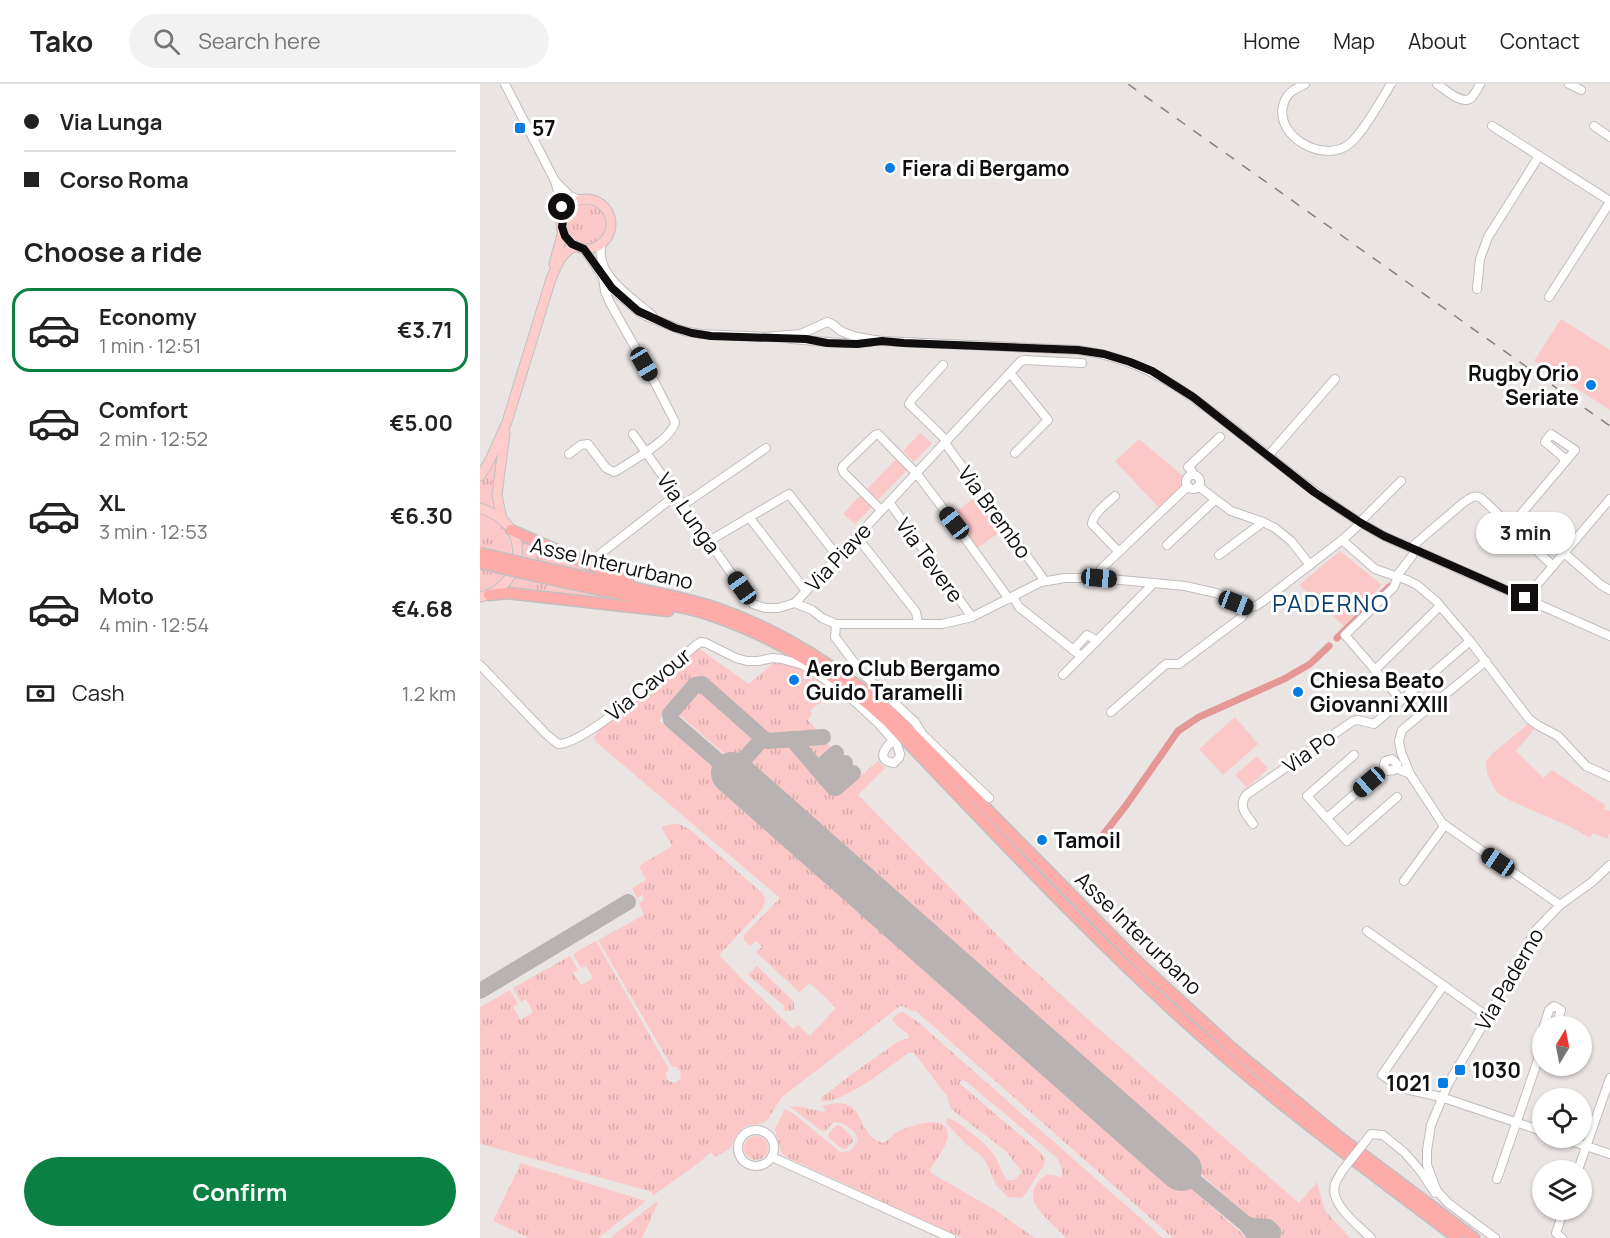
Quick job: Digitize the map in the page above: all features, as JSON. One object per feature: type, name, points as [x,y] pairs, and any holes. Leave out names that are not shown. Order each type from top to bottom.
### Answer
[{"type":"highway","points":[[511,530],[614,575],[638,583],[646,590]]},
{"type":"highway","name":"Asse Interurbano","points":[[480,553],[536,571],[683,607],[732,622],[786,649],[821,670],[869,704],[1131,971],[1207,1041],[1307,1125],[1457,1238]]},
{"type":"highway","name":"Asse Interurbano","points":[[480,563],[646,590],[699,603],[751,622],[804,648],[857,684],[894,715],[1139,963],[1233,1049],[1338,1136],[1474,1238]]},
{"type":"highway","points":[[484,596],[507,593],[682,613],[706,619],[776,648],[786,649]]},
{"type":"main road","points":[[564,213],[579,200]]},
{"type":"main road","name":"Via Lunga","points":[[579,200],[597,202],[607,211],[611,227],[602,243]]},
{"type":"main road","name":"Via Lunga","points":[[564,213],[563,231],[569,242],[580,247]]},
{"type":"main road","points":[[551,279],[563,231]]},
{"type":"main road","points":[[480,476],[507,422],[551,279],[561,257],[568,250],[595,247],[602,243]]},
{"type":"main road","points":[[502,519],[497,495],[507,422]]},
{"type":"main road","points":[[480,508],[502,519],[511,530],[518,548],[515,567],[507,582],[498,590],[484,596]]},
{"type":"street","name":"Via Lunga","points":[[506,84],[555,181],[564,213]]},
{"type":"street","points":[[1305,84],[1289,93],[1285,99],[1282,112],[1284,125],[1303,144],[1327,151],[1347,146],[1357,136],[1391,84]]},
{"type":"street","points":[[1437,84],[1459,98],[1467,100],[1472,98],[1480,84]]},
{"type":"street","points":[[1569,84],[1581,90]]},
{"type":"street","points":[[1492,126],[1610,202],[1549,297]]},
{"type":"street","points":[[1594,126],[1610,137]]},
{"type":"street","points":[[1477,289],[1480,259],[1488,237],[1539,156]]},
{"type":"street","name":"Via Lunga","points":[[555,181],[570,196],[579,200]]},
{"type":"street","name":"Via Lunga","points":[[602,243],[600,259],[609,276],[657,320]]},
{"type":"street","name":"Via Lunga","points":[[580,247],[612,288],[638,311],[675,328],[711,336],[763,337],[857,344],[882,341]]},
{"type":"street","name":"Via Lunga","points":[[568,454],[581,445],[588,444],[606,468],[614,472],[646,452],[674,429],[675,422],[608,297],[602,276]]},
{"type":"street","points":[[608,297],[612,288]]},
{"type":"street","points":[[837,328],[837,336],[825,342],[817,335],[818,327],[822,323],[829,322],[851,335],[882,341],[1078,350],[1104,354],[1152,371],[1201,403],[1314,492],[1412,553],[1525,598],[1610,636]]},
{"type":"street","name":"Via Lunga","points":[[763,337],[801,334],[818,327]]},
{"type":"street","name":"Via Piave","points":[[795,603],[1010,373],[1025,360],[1082,363]]},
{"type":"street","points":[[943,364],[909,404],[946,442]]},
{"type":"street","points":[[1010,373],[1048,420],[1015,453]]},
{"type":"street","points":[[1268,456],[1335,379]]},
{"type":"street","name":"Via Lunga","points":[[633,434],[753,604],[765,608],[778,608],[795,603]]},
{"type":"street","name":"Via Piave","points":[[881,510],[844,472],[843,466],[878,434],[916,474]]},
{"type":"street","points":[[1188,486],[1186,480],[1192,471],[1188,467],[1220,437]]},
{"type":"street","name":"Via Brembo","points":[[946,442],[1045,581]]},
{"type":"street","points":[[683,505],[766,448]]},
{"type":"street","points":[[1511,526],[1564,462]]},
{"type":"street","points":[[916,474],[1019,607],[1081,656]]},
{"type":"street","points":[[1191,475],[1199,480],[1197,486]]},
{"type":"street","points":[[795,603],[837,624],[942,624],[972,617],[1045,581],[1065,578],[1099,578],[1198,588],[1248,607],[1256,606],[1342,540],[1401,481]]},
{"type":"street","points":[[1188,486],[1195,488],[1197,486]]},
{"type":"street","points":[[1099,578],[1101,568],[1188,486]]},
{"type":"street","points":[[1197,486],[1231,512],[1275,528],[1291,541],[1310,565]]},
{"type":"street","points":[[708,541],[789,494],[838,557]]},
{"type":"street","points":[[600,554],[676,495]]},
{"type":"street","points":[[1115,496],[1095,515],[1092,524],[1118,551]]},
{"type":"street","points":[[1401,700],[1345,635],[1394,587],[1399,573],[1412,553],[1445,518],[1474,496],[1481,498],[1553,566]]},
{"type":"street","points":[[1525,598],[1610,499]]},
{"type":"street","points":[[1167,545],[1215,500]]},
{"type":"street","name":"Via Tevere","points":[[889,502],[972,617]]},
{"type":"street","points":[[749,517],[806,591]]},
{"type":"street","points":[[1219,555],[1263,522]]},
{"type":"street","points":[[857,537],[916,612],[918,623]]},
{"type":"street","points":[[1342,540],[1375,569],[1417,585],[1440,606],[1470,640],[1529,719],[1558,736],[1586,766],[1610,777]]},
{"type":"street","points":[[1564,553],[1610,590]]},
{"type":"street","points":[[1063,675],[1154,583]]},
{"type":"street","points":[[1375,670],[1440,606]]},
{"type":"street","points":[[1111,712],[1166,664],[1179,664],[1242,617],[1248,607]]},
{"type":"street","points":[[837,624],[835,637],[862,673],[915,722],[923,735],[989,798]]},
{"type":"street","points":[[1073,650],[1087,635],[1096,640]]},
{"type":"street","name":"Via Po","points":[[1252,824],[1242,807],[1242,801],[1246,795],[1353,720],[1374,724],[1470,640]]},
{"type":"street","name":"Via Cavour","points":[[480,665],[552,741],[558,744],[569,742],[623,707],[701,642],[747,661],[773,658],[803,665],[852,699],[878,723],[893,741]]},
{"type":"street","points":[[1486,661],[1402,730],[1399,741],[1401,752],[1410,774],[1442,823],[1560,905]]},
{"type":"street","points":[[1353,755],[1307,795],[1347,841],[1397,797]]},
{"type":"street","points":[[1327,818],[1385,768],[1385,761],[1392,759],[1395,761],[1396,768],[1410,774]]},
{"type":"street","points":[[1404,881],[1445,825]]},
{"type":"street","name":"Via Paderno","points":[[1448,1203],[1437,1191],[1427,1165],[1431,1125],[1441,1097],[1536,930],[1560,905],[1592,882],[1610,865]]},
{"type":"street","points":[[1367,931],[1488,1017]]},
{"type":"street","points":[[1443,986],[1382,1075],[1401,1088],[1441,1097],[1532,1128]]},
{"type":"street","points":[[1547,1016],[1549,1010],[1554,1006],[1561,1010],[1559,1016]]},
{"type":"street","points":[[1497,1179],[1533,1076]]},
{"type":"street","points":[[1592,1131],[1610,1078]]},
{"type":"street","points":[[750,1132],[766,1133],[774,1145],[772,1156],[764,1165],[748,1164],[741,1159],[738,1151],[740,1140],[750,1132]]},
{"type":"street","name":"Via Paderno","points":[[1371,1238],[1344,1212],[1335,1198],[1335,1185],[1342,1171],[1371,1134],[1383,1135],[1405,1153],[1434,1192],[1495,1238]]},
{"type":"street","points":[[1592,1148],[1610,1154]]},
{"type":"street","points":[[1416,1159],[1427,1150]]},
{"type":"street","name":"Via Paderno","points":[[1405,1153],[1427,1165]]},
{"type":"street","points":[[772,1156],[951,1238]]},
{"type":"street","points":[[1422,1173],[1431,1174]]},
{"type":"street","points":[[1560,1220],[1556,1233],[1562,1238]]},
{"type":"green space","points":[[587,204],[595,205],[601,210],[606,216],[606,232],[601,238],[595,243],[587,244],[579,243],[573,238],[568,232],[567,224],[568,216],[573,210],[579,205]]},
{"type":"green space","name":"Rugby Orio Seriate","points":[[1561,319],[1610,350],[1610,410],[1534,361]]},
{"type":"green space","points":[[920,433],[932,443],[914,462],[903,451]]},
{"type":"green space","points":[[1139,439],[1183,476],[1182,487],[1160,509],[1115,461]]},
{"type":"green space","points":[[499,451],[496,511],[480,504],[480,480]]},
{"type":"green space","points":[[897,458],[908,469],[878,500],[867,489]]},
{"type":"green space","points":[[979,494],[1004,529],[976,549],[952,515]]},
{"type":"green space","points":[[861,495],[873,506],[855,524],[843,514]]},
{"type":"green space","points":[[480,513],[503,528],[509,539],[512,554],[480,548]]},
{"type":"green space","points":[[522,540],[613,578],[536,561],[536,559],[521,555]]},
{"type":"green space","points":[[1340,551],[1382,585],[1344,626],[1299,585]]},
{"type":"green space","points":[[480,567],[506,573],[496,585],[480,592]]},
{"type":"green space","points":[[515,577],[632,602],[510,589],[509,585]]},
{"type":"green space","points":[[698,648],[749,684],[776,661],[802,668],[826,684],[824,687],[835,694],[810,710],[812,714],[808,720],[820,734],[776,738],[767,736],[698,676],[659,720],[1247,1238],[1173,1238],[916,1011],[902,1006],[782,1097],[763,1123],[743,1128],[728,1150],[715,1157],[710,1153],[654,1195],[652,1192],[480,1144],[480,1007],[510,990],[518,1004],[513,1007],[521,1020],[533,1012],[526,999],[521,1002],[513,988],[570,956],[578,970],[573,973],[581,985],[593,978],[586,966],[581,968],[573,954],[596,941],[669,1069],[666,1073],[667,1080],[674,1083],[681,1079],[680,1071],[672,1067],[598,940],[644,915],[639,903],[644,900],[642,895],[637,898],[632,888],[646,880],[639,866],[672,846],[661,827],[678,824],[693,832],[765,898],[763,908],[719,955],[739,976],[793,1029],[798,1025],[810,1036],[836,1008],[810,983],[799,992],[756,952],[762,947],[756,941],[750,946],[744,940],[744,935],[780,898],[596,742],[594,737],[600,729]]},
{"type":"green space","points":[[700,688],[750,733],[750,746],[735,763],[677,713],[696,689]]},
{"type":"green space","points":[[1235,717],[1258,744],[1223,775],[1199,749]]},
{"type":"green space","points":[[1528,724],[1536,727],[1516,751],[1543,778],[1552,770],[1605,805],[1604,809],[1610,811],[1610,833],[1607,839],[1593,833],[1590,838],[1497,793],[1487,774],[1486,761]]},
{"type":"green space","points":[[825,740],[834,751],[821,762],[815,762],[799,742]]},
{"type":"green space","points":[[791,743],[834,794],[855,776],[858,778],[878,761],[885,768],[858,795],[1018,956],[1299,1203],[1317,1182],[1325,1211],[1350,1238],[1278,1238],[1279,1230],[1273,1221],[1265,1219],[1256,1222],[1253,1220],[742,770],[745,762],[759,749],[768,745]]},
{"type":"green space","points":[[1257,756],[1268,769],[1247,788],[1235,775]]},
{"type":"green space","points":[[757,966],[794,1002],[794,1009],[785,1011],[784,1006],[748,975]]},
{"type":"green space","points":[[903,1012],[918,1022],[1163,1238],[1066,1238],[1040,1211],[1033,1196],[1034,1188],[1043,1177],[1051,1175],[1062,1178],[1062,1169],[1057,1158],[962,1080],[959,1083],[1045,1158],[1044,1165],[1024,1196],[1021,1198],[1008,1197],[996,1185],[986,1162],[946,1123],[947,1118],[966,1129],[987,1147],[996,1158],[1007,1180],[1014,1180],[1022,1172],[1006,1151],[951,1109],[947,1096],[914,1053],[909,1053],[853,1091],[830,1101],[821,1101],[821,1098],[852,1074],[899,1041],[909,1038],[908,1034],[892,1019],[898,1013]]},
{"type":"green space","points":[[836,1103],[846,1104],[853,1108],[869,1134],[884,1143],[897,1132],[913,1126],[930,1122],[944,1126],[947,1131],[947,1140],[930,1169],[931,1173],[992,1208],[1035,1238],[962,1238],[786,1157],[781,1152],[775,1129],[785,1109],[840,1152],[850,1151],[857,1138],[848,1127],[834,1122],[822,1131],[789,1106],[823,1112],[826,1110],[822,1106]]},
{"type":"green space","points":[[837,1125],[853,1138],[846,1149],[841,1148],[828,1137]]},
{"type":"green space","points":[[756,1136],[765,1139],[768,1148],[765,1157],[756,1160],[747,1157],[744,1148],[747,1139]]},
{"type":"green space","points":[[521,1163],[646,1201],[598,1238],[529,1238],[493,1221]]},
{"type":"green space","points":[[656,1202],[658,1203],[642,1238],[610,1238]]},
{"type":"waterway","points":[[1337,638],[1389,587]]},
{"type":"waterway","points":[[1100,839],[1178,731],[1199,717],[1284,679],[1310,664],[1329,646]]},
{"type":"taxiway","points":[[763,738],[732,773],[671,720],[670,714],[695,685],[702,684],[768,741],[823,737]]},
{"type":"taxiway","points":[[792,739],[834,788],[853,773]]},
{"type":"taxiway","points":[[817,769],[836,753]]},
{"type":"taxiway","points":[[825,778],[845,763]]},
{"type":"taxiway","points":[[480,991],[628,902]]},
{"type":"taxiway","points":[[1181,1170],[1246,1224],[1257,1238]]},
{"type":"taxiway","points":[[1246,1224],[1268,1227],[1273,1232],[1272,1238]]},
{"type":"runway","points":[[732,773],[1181,1170]]},
{"type":"railway","points":[[1128,84],[1610,426]]},
{"type":"place","name":"57","points":[[520,128]]},
{"type":"place","name":"Fiera di Bergamo","points":[[890,168]]},
{"type":"place","name":"Rugby Orio Seriate","points":[[1591,385]]},
{"type":"place","name":"Aero Club Bergamo Guido Taramelli","points":[[794,680]]},
{"type":"place","name":"Chiesa Beato Giovanni XXIII","points":[[1298,692]]},
{"type":"place","name":"Tamoil","points":[[1042,840]]},
{"type":"place","name":"1030","points":[[1460,1070]]},
{"type":"place","name":"1021","points":[[1443,1083]]},
{"type":"district","name":"PADERNO","points":[[1331,602]]},
{"type":"route","points":[[562,207],[564,213],[562,227],[565,236],[569,242],[584,249],[614,291],[646,316],[684,331],[711,336],[806,339],[857,344],[882,341],[1091,351],[1130,362],[1152,371],[1193,397],[1341,512],[1384,536],[1525,598]]}]
